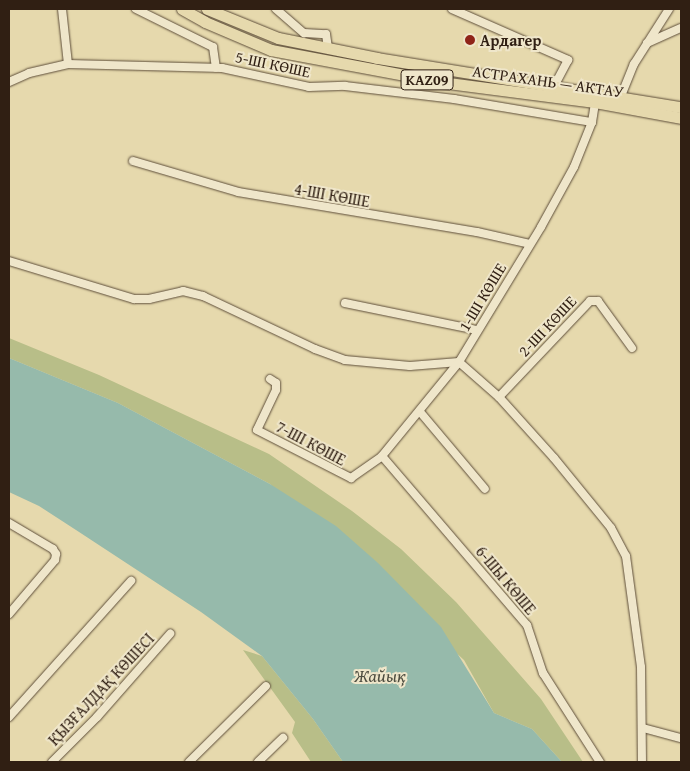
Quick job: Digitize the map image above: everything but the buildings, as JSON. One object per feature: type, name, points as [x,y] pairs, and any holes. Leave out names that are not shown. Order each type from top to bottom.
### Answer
[{"type":"highway","name":"АСТРАХАНЬ — АКТАУ","points":[[182,9],[205,22],[271,50],[428,80],[596,97],[681,118]]},
{"type":"highway","name":"АСТРАХАНЬ — АКТАУ","points":[[207,9],[278,38],[551,91]]},
{"type":"highway","name":"АСТРАХАНЬ — АКТАУ","points":[[596,97],[621,96],[681,107]]},
{"type":"street","points":[[62,9],[68,64]]},
{"type":"street","points":[[136,9],[213,47],[216,68]]},
{"type":"street","points":[[276,9],[304,33],[326,34],[328,48]]},
{"type":"street","points":[[452,9],[568,60],[551,91]]},
{"type":"street","points":[[621,96],[647,43],[669,9]]},
{"type":"street","points":[[647,43],[681,28]]},
{"type":"street","name":"5-ШI КӨШЕ","points":[[9,82],[30,73],[68,64],[216,68],[309,87],[345,86],[444,98],[592,122]]},
{"type":"street","name":"1-ШІ КӨШЕ","points":[[352,478],[382,456],[421,412],[459,362],[574,167],[592,122],[596,97]]},
{"type":"street","name":"4-ШI КӨШЕ","points":[[132,161],[238,192],[476,232],[530,244]]},
{"type":"street","points":[[9,261],[134,299],[149,300],[182,291],[203,296],[315,349],[345,360],[410,366],[459,362],[499,397],[611,528],[626,556],[642,667],[642,762]]},
{"type":"street","name":"2-ШІ КӨШЕ","points":[[499,397],[590,301],[598,301],[632,348]]},
{"type":"street","points":[[345,303],[477,330]]},
{"type":"street","name":"7-ШI КӨШЕ","points":[[270,379],[276,384],[276,390],[257,430],[352,478]]},
{"type":"street","points":[[421,412],[486,489]]},
{"type":"street","name":"6-ШЫ КӨШЕ","points":[[382,456],[527,625],[543,673],[600,762]]},
{"type":"street","points":[[9,523],[53,548],[56,554],[55,560],[9,614]]},
{"type":"street","points":[[9,717],[131,581]]},
{"type":"street","name":"ҚЫЗҒАЛДАҚ КӨШЕСІ","points":[[52,762],[97,718],[170,634]]},
{"type":"street","points":[[189,762],[266,686]]},
{"type":"street","points":[[643,728],[681,738]]},
{"type":"street","points":[[258,762],[283,738]]},
{"type":"green space","points":[[9,338],[99,375],[269,454],[352,511],[401,549],[456,602],[541,699],[583,762],[562,762],[532,729],[494,713],[464,660],[270,484],[118,403],[9,358]]},
{"type":"green space","points":[[243,650],[262,656],[313,719],[343,762],[311,762],[292,733],[295,722]]},
{"type":"water","name":"Жайық","points":[[9,358],[118,403],[270,484],[336,526],[378,563],[441,627],[494,713],[532,729],[562,762],[343,762],[313,719],[262,656],[201,612],[39,506],[9,492]]},
{"type":"place","name":"Ардагер","points":[[470,40]]}]
